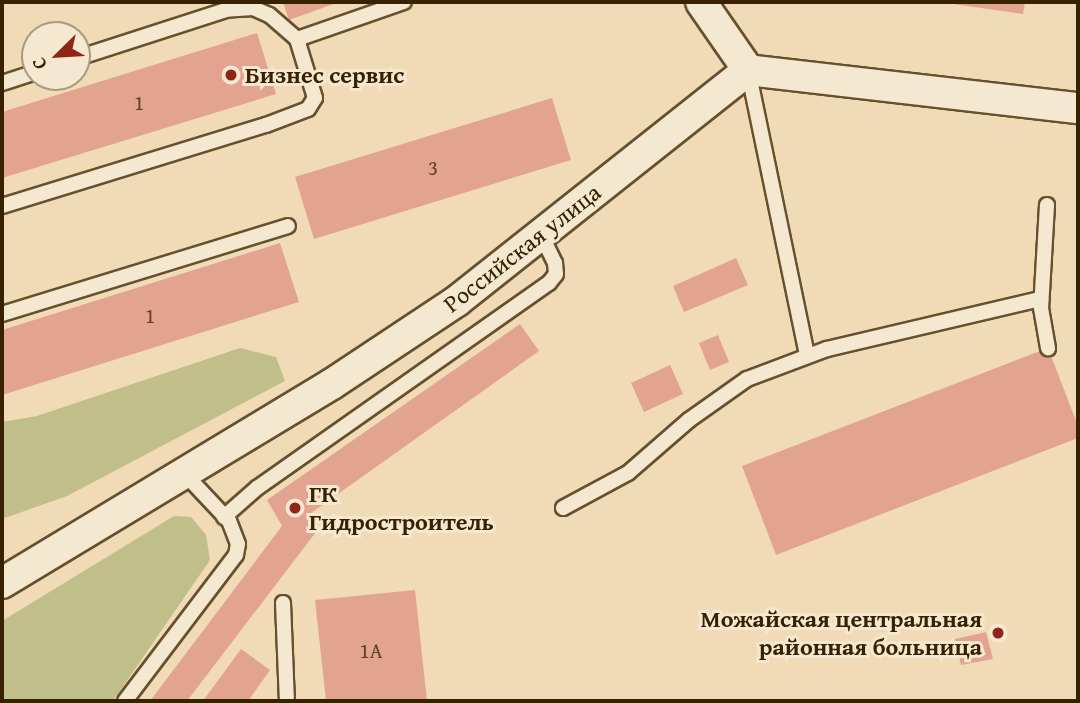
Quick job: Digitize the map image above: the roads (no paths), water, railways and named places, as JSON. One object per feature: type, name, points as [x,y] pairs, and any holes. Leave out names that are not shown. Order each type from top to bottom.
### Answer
[{"type":"street","points":[[701,2],[748,70],[1078,108]]},
{"type":"street","name":"Российская улица","points":[[2,583],[332,384],[457,301],[748,70]]},
{"type":"lane","points":[[297,39],[404,2]]},
{"type":"lane","points":[[2,206],[308,109],[315,98],[297,39],[253,8],[226,10],[91,53]]},
{"type":"lane","points":[[748,70],[807,355]]},
{"type":"lane","points":[[2,83],[21,77]]},
{"type":"lane","points":[[1047,205],[1041,299],[1048,348]]},
{"type":"lane","points":[[2,314],[288,226]]},
{"type":"lane","points":[[225,517],[257,488],[548,283],[555,274],[555,263],[541,234]]},
{"type":"lane","points":[[563,508],[650,458],[723,393],[807,355],[1041,299]]},
{"type":"lane","points":[[125,701],[236,555],[236,533],[225,517],[184,473]]},
{"type":"lane","points":[[283,603],[287,701]]},
{"type":"place","name":"Бизнес сервис","points":[[231,75]]},
{"type":"place","name":"ГК Гидростроитель","points":[[295,508]]},
{"type":"place","name":"Можайская центральная районная больница","points":[[998,633]]}]
